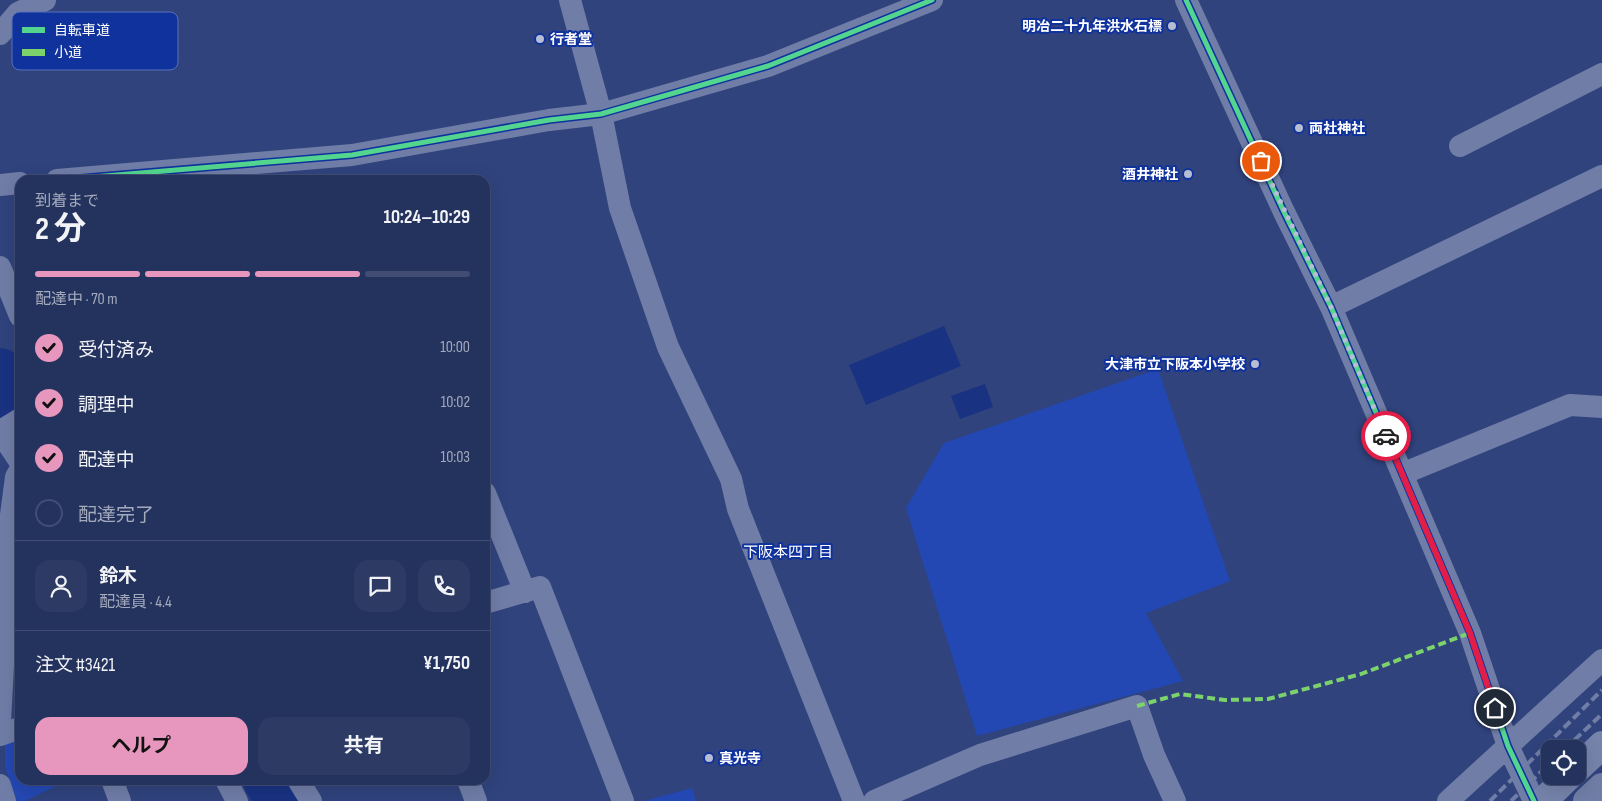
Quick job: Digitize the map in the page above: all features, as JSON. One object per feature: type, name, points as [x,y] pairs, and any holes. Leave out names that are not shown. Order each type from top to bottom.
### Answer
[{"type":"highway","points":[[1587,801],[1602,787]]},
{"type":"street","points":[[20,12],[45,0]]},
{"type":"street","points":[[570,0],[601,114],[620,208],[668,347],[731,479],[738,508],[854,801]]},
{"type":"street","points":[[118,175],[352,156],[549,120],[601,114],[768,66],[932,0]]},
{"type":"street","points":[[1186,0],[1284,212],[1331,307],[1470,633],[1508,746],[1534,801]]},
{"type":"street","points":[[0,34],[12,20]]},
{"type":"street","points":[[1460,146],[1600,79]]},
{"type":"street","points":[[1331,307],[1602,176]]},
{"type":"street","points":[[0,267],[15,304]]},
{"type":"street","points":[[1402,474],[1570,405],[1602,407]]},
{"type":"street","points":[[15,422],[0,432],[15,454]]},
{"type":"street","points":[[0,722],[11,515],[15,485]]},
{"type":"street","points":[[490,505],[525,592]]},
{"type":"street","points":[[490,601],[540,587],[622,801]]},
{"type":"street","points":[[1448,801],[1602,660]]},
{"type":"street","points":[[874,801],[980,755],[1137,706],[1154,756],[1175,801]]},
{"type":"street","points":[[0,735],[15,730]]},
{"type":"street","points":[[1586,760],[1602,745]]},
{"type":"street","points":[[0,785],[6,801]]},
{"type":"street","points":[[114,785],[120,801]]},
{"type":"street","points":[[229,785],[237,801]]},
{"type":"street","points":[[301,785],[311,801]]},
{"type":"street","points":[[470,785],[476,801]]},
{"type":"street","points":[[1543,801],[1560,785]]},
{"type":"shaded area","points":[[944,326],[961,366],[866,405],[849,365]]},
{"type":"shaded area","points":[[1158,369],[1230,581],[1146,613],[1183,681],[977,736],[906,508],[944,443]]},
{"type":"shaded area","points":[[985,384],[993,407],[960,419],[951,396]]},
{"type":"shaded area","points":[[15,735],[15,785],[59,785],[25,801],[17,801],[5,767],[5,738]]},
{"type":"shaded area","points":[[692,788],[696,801],[644,801]]},
{"type":"waterway","points":[[0,372],[15,411]]},
{"type":"waterway","points":[[270,785],[280,801]]},
{"type":"railway","points":[[1490,801],[1602,690]]},
{"type":"railway","points":[[1575,740],[1602,714]]},
{"type":"railway","points":[[1511,801],[1541,772]]},
{"type":"marked path","points":[[1137,706],[1180,694],[1225,700],[1268,699],[1361,674],[1470,633]]},
{"type":"cycle path","points":[[116,175],[352,155],[549,120],[601,114],[768,66],[932,0]]},
{"type":"cycle path","points":[[1186,0],[1284,212],[1331,307],[1470,633],[1508,746],[1534,801]]},
{"type":"way so far","points":[[1261,161],[1331,307],[1386,436]]},
{"type":"place","name":"明冶二十九年洪水石標","points":[[1172,26]]},
{"type":"place","name":"行者堂","points":[[540,39]]},
{"type":"place","name":"両社神社","points":[[1299,128]]},
{"type":"place","name":"酒井神社","points":[[1188,174]]},
{"type":"place","name":"大津市立下阪本小学校","points":[[1255,364]]},
{"type":"place","name":"真光寺","points":[[709,758]]},
{"type":"district","name":"下阪本四丁目","points":[[788,552]]},
{"type":"route","points":[[1386,436],[1470,633],[1495,708]]}]
